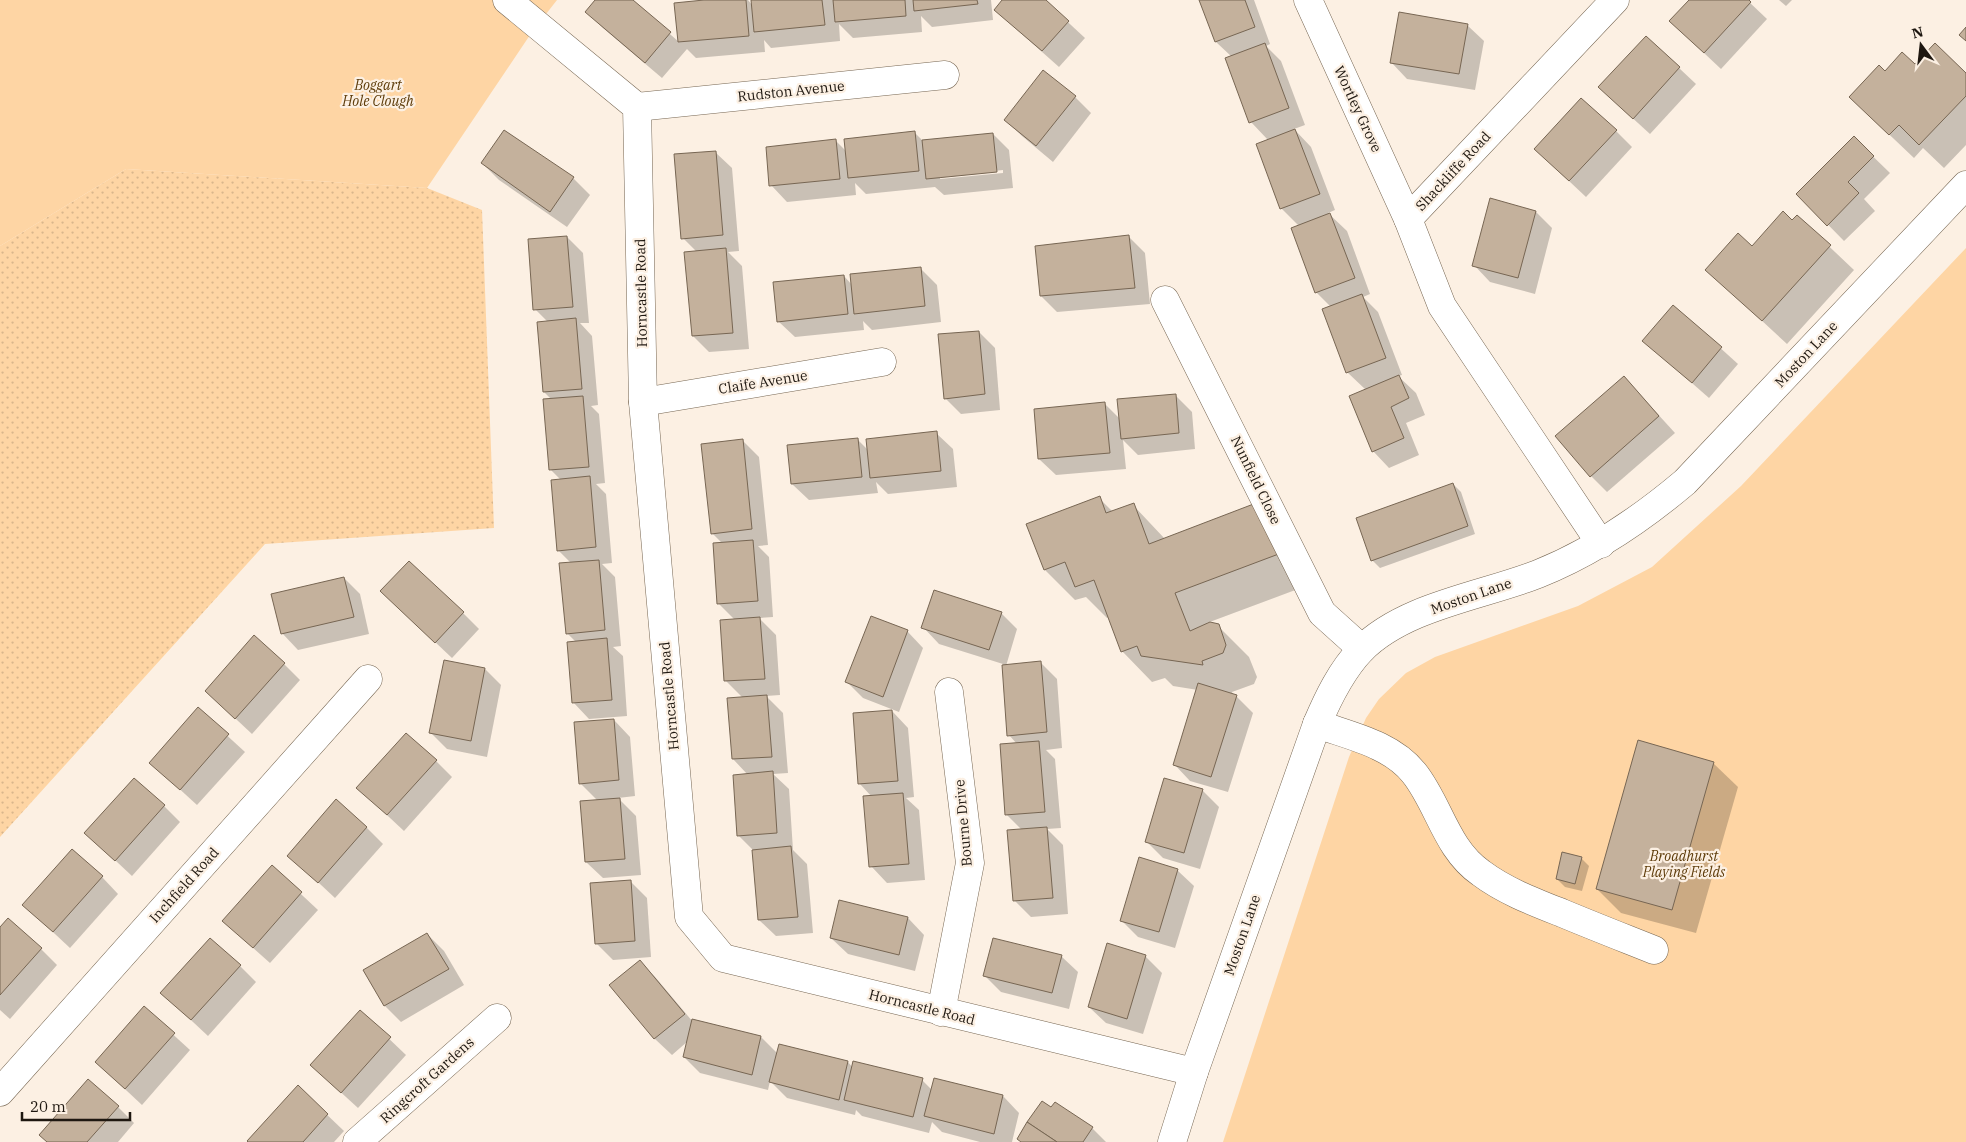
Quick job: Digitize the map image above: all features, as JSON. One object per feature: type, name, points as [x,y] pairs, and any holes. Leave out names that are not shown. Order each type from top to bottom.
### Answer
[{"type":"street","points":[[507,0],[637,107]]},
{"type":"street","name":"Wortley Grove","points":[[1308,0],[1408,219]]},
{"type":"street","name":"Shackliffe Road","points":[[1601,544],[1442,306],[1408,219],[1615,0]]},
{"type":"street","name":"Rudston Avenue","points":[[637,107],[945,76]]},
{"type":"street","name":"Horncastle Road","points":[[637,107],[643,402],[689,916],[723,958],[1194,1072]]},
{"type":"street","name":"Moston Lane","points":[[1172,1142],[1194,1072],[1317,724],[1337,683],[1362,650],[1377,636],[1413,616],[1538,574],[1601,544],[1633,524],[1685,482],[1966,185]]},
{"type":"street","name":"Nunfield Close","points":[[1165,300],[1322,613],[1362,650]]},
{"type":"street","name":"Claife Avenue","points":[[643,402],[882,362]]},
{"type":"street","name":"Inchfield Road","points":[[0,1092],[368,679]]},
{"type":"street","name":"Bourne Drive","points":[[941,1012],[970,863],[949,692]]},
{"type":"street","points":[[1317,724],[1388,750],[1413,772],[1428,794],[1460,852],[1480,873],[1518,895],[1654,950]]},
{"type":"street","name":"Ringcroft Gardens","points":[[357,1142],[497,1018]]},
{"type":"green space","name":"Boggart Hole Clough","points":[[0,0],[557,0],[532,32],[427,188],[126,169],[0,246]]},
{"type":"green space","points":[[126,169],[427,188],[482,210],[494,528],[265,544],[0,837],[0,246]]},
{"type":"green space","name":"Broadhurst Playing Fields","points":[[1966,248],[1966,1142],[1223,1142],[1349,757],[1366,718],[1379,699],[1406,673],[1435,657],[1578,606],[1652,567],[1741,486]]},
{"type":"building","points":[[595,0],[633,0],[671,32],[645,63],[585,12]]},
{"type":"building","points":[[704,0],[746,0],[749,36],[678,42],[674,3]]},
{"type":"building","points":[[751,0],[822,0],[825,25],[754,32]]},
{"type":"building","points":[[833,0],[905,0],[906,16],[835,22]]},
{"type":"building","points":[[913,0],[977,0],[978,4],[914,11]]},
{"type":"building","points":[[1002,0],[1046,0],[1069,21],[1042,51],[994,10]]},
{"type":"building","points":[[1199,0],[1245,0],[1255,27],[1215,42]]},
{"type":"building","points":[[1689,0],[1749,0],[1751,2],[1704,53],[1669,21]]},
{"type":"building","points":[[1399,12],[1468,24],[1459,74],[1390,63]]},
{"type":"building","points":[[1966,27],[1966,41],[1959,35]]},
{"type":"building","points":[[1646,36],[1680,67],[1633,119],[1598,87]]},
{"type":"building","points":[[1265,43],[1289,108],[1249,123],[1225,58]]},
{"type":"building","points":[[1935,43],[1966,73],[1966,96],[1919,145],[1899,125],[1889,135],[1849,97],[1879,65],[1885,71],[1902,52],[1915,64]]},
{"type":"building","points":[[1043,70],[1076,96],[1036,146],[1004,120]]},
{"type":"building","points":[[1581,98],[1617,130],[1569,181],[1534,149]]},
{"type":"building","points":[[1295,129],[1320,194],[1280,209],[1256,144]]},
{"type":"building","points":[[504,130],[574,177],[550,212],[481,163]]},
{"type":"building","points":[[915,131],[919,171],[848,178],[844,139]]},
{"type":"building","points":[[993,133],[997,172],[926,179],[922,140]]},
{"type":"building","points":[[1854,136],[1874,156],[1848,182],[1859,193],[1827,226],[1796,194]]},
{"type":"building","points":[[836,139],[840,179],[769,186],[766,147]]},
{"type":"building","points":[[716,151],[723,235],[681,239],[674,154]]},
{"type":"building","points":[[1490,198],[1536,211],[1518,278],[1472,266]]},
{"type":"building","points":[[1783,211],[1792,220],[1797,215],[1831,245],[1762,321],[1705,270],[1738,233],[1752,246]]},
{"type":"building","points":[[1330,213],[1355,278],[1315,293],[1291,228]]},
{"type":"building","points":[[1129,235],[1135,288],[1040,296],[1035,246]]},
{"type":"building","points":[[567,236],[573,307],[533,310],[528,239]]},
{"type":"building","points":[[726,248],[733,333],[692,336],[684,252]]},
{"type":"building","points":[[921,267],[925,306],[854,314],[850,274]]},
{"type":"building","points":[[844,275],[848,314],[777,322],[773,282]]},
{"type":"building","points":[[1362,294],[1386,358],[1346,373],[1322,309]]},
{"type":"building","points":[[1673,305],[1722,347],[1692,383],[1642,341]]},
{"type":"building","points":[[576,318],[582,389],[543,392],[537,322]]},
{"type":"building","points":[[979,331],[985,394],[944,399],[938,334]]},
{"type":"building","points":[[1399,375],[1409,398],[1391,407],[1404,438],[1372,452],[1349,396]]},
{"type":"building","points":[[1624,376],[1659,416],[1590,477],[1555,436]]},
{"type":"building","points":[[1176,394],[1179,433],[1121,439],[1117,399]]},
{"type":"building","points":[[583,396],[589,467],[549,470],[543,399]]},
{"type":"building","points":[[1105,402],[1110,453],[1038,459],[1034,409]]},
{"type":"building","points":[[937,431],[941,471],[870,478],[866,439]]},
{"type":"building","points":[[858,438],[862,477],[791,484],[787,445]]},
{"type":"building","points":[[743,439],[752,529],[711,534],[701,444]]},
{"type":"building","points":[[590,476],[596,547],[557,551],[551,480]]},
{"type":"building","points":[[1453,483],[1468,526],[1371,561],[1356,518]]},
{"type":"building","points":[[1100,496],[1106,513],[1134,503],[1149,544],[1264,500],[1284,552],[1175,593],[1190,631],[1210,622],[1219,624],[1226,645],[1223,653],[1202,661],[1203,665],[1141,656],[1137,646],[1121,652],[1094,580],[1075,587],[1065,562],[1044,570],[1026,524]]},
{"type":"building","points":[[753,540],[758,601],[717,604],[713,543]]},
{"type":"building","points":[[599,560],[605,630],[566,634],[559,563]]},
{"type":"building","points":[[409,561],[464,612],[435,643],[380,591]]},
{"type":"building","points":[[344,577],[354,617],[281,634],[271,594]]},
{"type":"building","points":[[934,590],[1002,612],[989,650],[921,628]]},
{"type":"building","points":[[871,616],[908,630],[883,697],[845,682]]},
{"type":"building","points":[[760,617],[765,679],[724,681],[720,620]]},
{"type":"building","points":[[254,635],[285,663],[235,719],[205,691]]},
{"type":"building","points":[[607,638],[612,700],[572,703],[567,642]]},
{"type":"building","points":[[444,660],[485,668],[471,741],[429,733]]},
{"type":"building","points":[[1041,661],[1047,732],[1007,736],[1002,665]]},
{"type":"building","points":[[1198,683],[1237,695],[1211,777],[1173,765]]},
{"type":"building","points":[[767,695],[772,757],[732,759],[727,698]]},
{"type":"building","points":[[198,707],[229,734],[180,790],[149,763]]},
{"type":"building","points":[[892,710],[898,781],[858,784],[853,713]]},
{"type":"building","points":[[614,719],[619,780],[579,784],[574,722]]},
{"type":"building","points":[[406,733],[437,760],[387,815],[356,788]]},
{"type":"building","points":[[1638,740],[1714,762],[1672,910],[1596,889]]},
{"type":"building","points":[[1039,741],[1045,812],[1005,815],[1000,744]]},
{"type":"building","points":[[773,771],[777,833],[737,836],[733,775]]},
{"type":"building","points":[[134,778],[165,805],[115,861],[84,833]]},
{"type":"building","points":[[1164,778],[1203,789],[1184,853],[1145,842]]},
{"type":"building","points":[[903,793],[909,864],[869,867],[863,796]]},
{"type":"building","points":[[620,798],[625,859],[585,862],[580,801]]},
{"type":"building","points":[[336,799],[367,827],[318,883],[287,856]]},
{"type":"building","points":[[1047,827],[1053,898],[1013,901],[1007,830]]},
{"type":"building","points":[[791,846],[798,917],[758,920],[752,850]]},
{"type":"building","points":[[72,849],[103,876],[53,932],[22,905]]},
{"type":"building","points":[[1562,852],[1582,857],[1575,884],[1556,879]]},
{"type":"building","points":[[1139,857],[1178,869],[1159,932],[1120,921]]},
{"type":"building","points":[[272,865],[302,892],[253,948],[222,921]]},
{"type":"building","points":[[631,880],[635,941],[595,944],[590,883]]},
{"type":"building","points":[[839,900],[908,917],[899,955],[830,938]]},
{"type":"building","points":[[8,918],[42,948],[0,995],[0,927]]},
{"type":"building","points":[[427,933],[449,969],[384,1006],[363,970]]},
{"type":"building","points":[[210,938],[241,965],[191,1020],[160,993]]},
{"type":"building","points":[[993,938],[1062,955],[1052,993],[983,976]]},
{"type":"building","points":[[1107,943],[1146,955],[1127,1019],[1088,1007]]},
{"type":"building","points":[[640,960],[685,1014],[654,1039],[609,985]]},
{"type":"building","points":[[144,1006],[175,1033],[125,1089],[95,1062]]},
{"type":"building","points":[[360,1010],[391,1037],[341,1093],[310,1065]]},
{"type":"building","points":[[692,1019],[761,1036],[752,1075],[683,1057]]},
{"type":"building","points":[[779,1044],[848,1061],[839,1100],[769,1082]]},
{"type":"building","points":[[853,1061],[923,1078],[913,1117],[844,1100]]},
{"type":"building","points":[[934,1078],[1003,1095],[994,1134],[924,1116]]},
{"type":"building","points":[[88,1079],[119,1106],[87,1142],[47,1142],[39,1135]]},
{"type":"building","points":[[298,1085],[328,1114],[303,1142],[248,1142],[247,1141]]},
{"type":"building","points":[[1042,1101],[1051,1107],[1055,1102],[1093,1127],[1083,1142],[1057,1142],[1027,1122]]},
{"type":"building","points":[[1027,1122],[1057,1142],[1021,1142],[1017,1139]]}]
